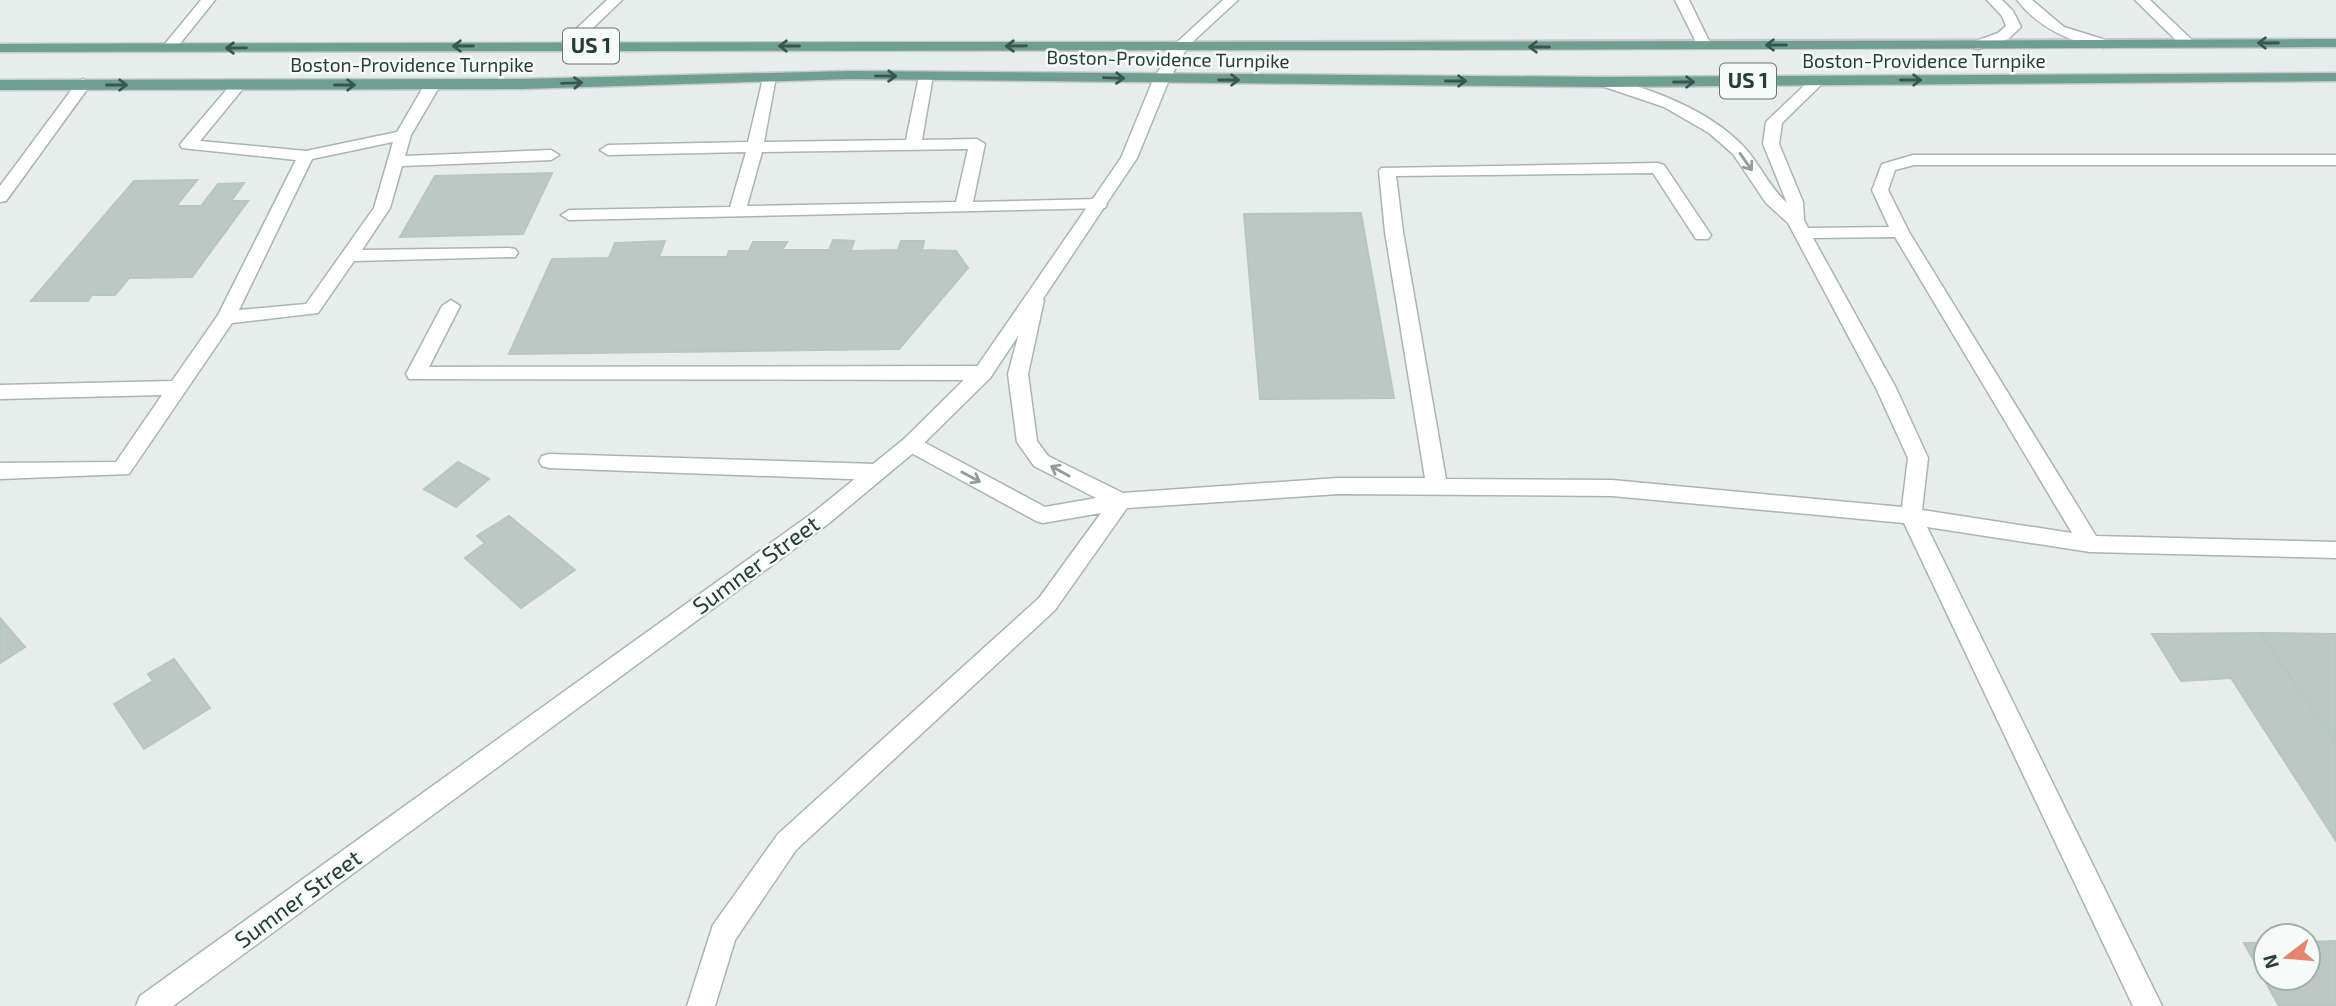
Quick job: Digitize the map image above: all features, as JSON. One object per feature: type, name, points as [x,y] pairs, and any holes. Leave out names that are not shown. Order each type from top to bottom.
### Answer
[{"type":"main road","name":"Boston-Providence Turnpike","points":[[0,48],[1182,44],[1509,47],[2336,43]]},
{"type":"main road","name":"Boston-Providence Turnpike","points":[[0,85],[433,84],[926,76],[1604,82],[2336,77]]},
{"type":"street","points":[[169,48],[208,0]]},
{"type":"street","points":[[566,46],[615,0]]},
{"type":"street","name":"Sumner Street","points":[[150,1006],[821,518],[911,444],[983,373],[1129,158],[1161,80],[1182,44],[1231,0]]},
{"type":"street","points":[[1682,0],[1704,45]]},
{"type":"street","points":[[1978,44],[2003,36],[2014,27],[2008,14],[1994,0]]},
{"type":"street","points":[[2024,0],[2044,22],[2056,29],[2104,44]]},
{"type":"street","points":[[2142,0],[2187,43]]},
{"type":"street","points":[[913,145],[926,76]]},
{"type":"street","points":[[737,211],[755,146],[769,77]]},
{"type":"street","points":[[1798,226],[1796,202],[1770,144],[1774,122],[1817,81]]},
{"type":"street","points":[[1604,82],[1669,104],[1715,130],[1739,151],[1772,199],[1798,226],[1886,388],[1918,457],[1911,516],[2148,1006]]},
{"type":"street","points":[[0,197],[83,84]]},
{"type":"street","points":[[226,317],[312,309],[382,208],[403,135],[433,84]]},
{"type":"street","points":[[239,85],[188,145],[306,156],[403,135]]},
{"type":"street","points":[[608,149],[977,144],[963,207]]},
{"type":"street","points":[[396,161],[551,155]]},
{"type":"street","points":[[0,471],[122,469],[226,317],[306,156]]},
{"type":"street","points":[[2090,544],[1900,232],[1880,190],[1888,167],[1913,160],[2336,160]]},
{"type":"street","points":[[1437,486],[1394,232],[1387,171],[1658,168],[1702,235]]},
{"type":"street","points":[[569,215],[1099,204]]},
{"type":"street","points":[[1798,226],[1900,232]]},
{"type":"street","points":[[349,256],[509,254]]},
{"type":"street","points":[[1035,300],[1018,374],[1027,442],[1041,461],[1121,500]]},
{"type":"street","points":[[451,306],[416,374],[983,373]]},
{"type":"street","points":[[0,392],[177,388]]},
{"type":"street","points":[[911,444],[1043,514],[1121,500],[1338,486],[1612,488],[1911,516],[2090,544],[2336,550]]},
{"type":"street","points":[[549,461],[876,472]]},
{"type":"street","points":[[701,1006],[723,934],[787,842],[1047,604],[1121,500]]},
{"type":"building","points":[[552,173],[523,234],[400,237],[435,176]]},
{"type":"building","points":[[197,180],[176,206],[201,206],[218,184],[244,183],[231,201],[248,201],[192,277],[129,278],[115,295],[92,295],[88,301],[31,301],[134,181]]},
{"type":"building","points":[[1361,213],[1394,398],[1260,399],[1244,214]]},
{"type":"building","points":[[833,240],[854,241],[851,251],[898,250],[901,241],[924,241],[922,250],[956,251],[968,268],[899,349],[509,354],[552,259],[609,258],[615,243],[665,241],[659,257],[727,257],[729,251],[749,251],[753,242],[787,242],[782,250],[829,250]]},
{"type":"building","points":[[458,462],[489,479],[456,507],[424,489]]},
{"type":"building","points":[[509,516],[575,570],[521,608],[465,558],[485,543],[477,536]]},
{"type":"building","points":[[0,618],[25,647],[0,663]]},
{"type":"building","points":[[2261,633],[2336,634],[2336,743]]},
{"type":"building","points":[[2261,633],[2336,743],[2336,841],[2231,678],[2181,681],[2152,634]]},
{"type":"building","points":[[174,659],[210,708],[144,749],[114,704],[153,681],[148,674]]},
{"type":"building","points":[[2336,941],[2336,1006],[2279,1006],[2271,992],[2322,992],[2322,942]]},
{"type":"building","points":[[2244,943],[2252,943],[2252,957]]}]
